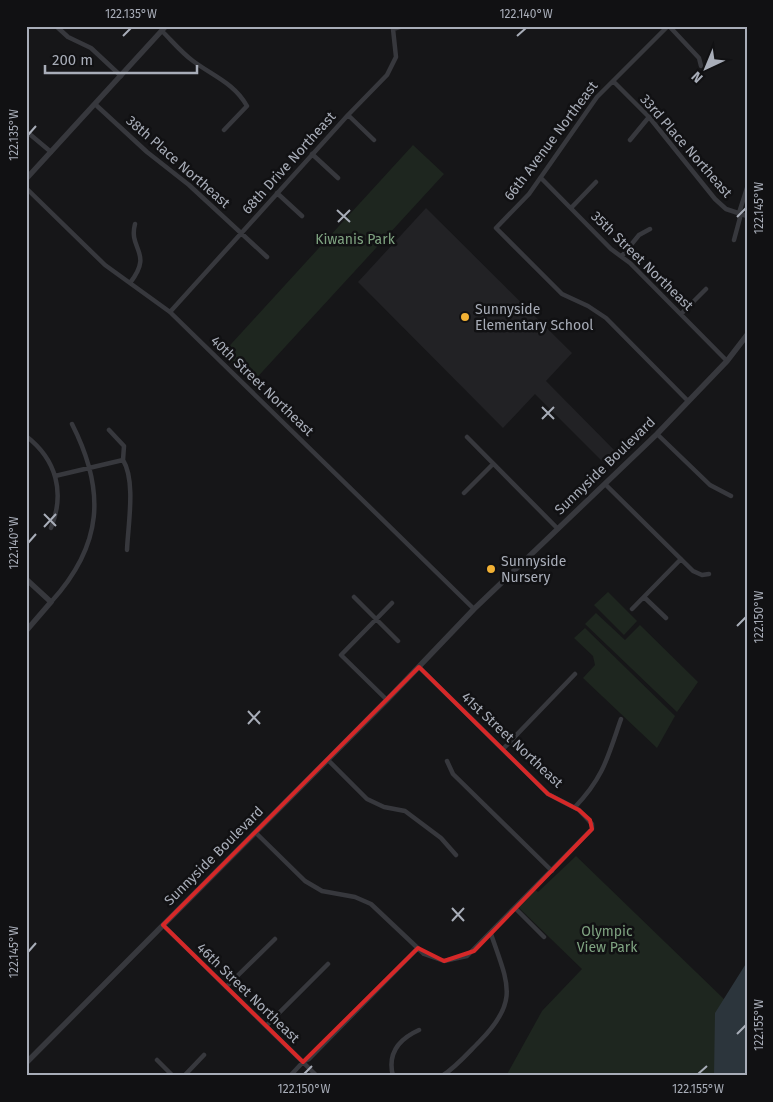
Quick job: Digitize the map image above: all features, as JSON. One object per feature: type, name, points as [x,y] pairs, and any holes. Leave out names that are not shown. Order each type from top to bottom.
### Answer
[{"type":"street","points":[[56,26],[68,37],[91,48],[121,76]]},
{"type":"street","name":"68th Drive Northeast","points":[[170,312],[312,154],[387,75],[394,64],[396,44],[393,28],[403,26]]},
{"type":"street","points":[[668,26],[699,58],[700,66]]},
{"type":"street","name":"66th Avenue Northeast","points":[[668,26],[598,97],[541,178],[496,228],[562,294],[588,306],[606,318],[688,401]]},
{"type":"street","points":[[26,179],[164,29],[193,61],[220,76],[241,95],[248,106],[224,130]]},
{"type":"street","name":"33rd Place Northeast","points":[[613,81],[649,117],[715,199],[726,209],[747,216]]},
{"type":"street","name":"38th Place Northeast","points":[[96,105],[148,152],[189,185],[267,258]]},
{"type":"street","points":[[348,115],[374,140]]},
{"type":"street","points":[[630,140],[649,117]]},
{"type":"street","points":[[26,131],[51,152]]},
{"type":"street","points":[[312,154],[338,178]]},
{"type":"street","name":"35th Street Northeast","points":[[541,178],[727,361]]},
{"type":"street","points":[[571,208],[596,182]]},
{"type":"street","name":"40th Street Northeast","points":[[26,188],[105,265],[170,312],[474,609]]},
{"type":"street","points":[[734,240],[747,188]]},
{"type":"street","points":[[277,193],[302,216]]},
{"type":"street","points":[[130,283],[141,264],[134,234],[135,224]]},
{"type":"street","points":[[622,256],[638,235],[650,230]]},
{"type":"street","points":[[681,314],[706,289]]},
{"type":"street","name":"Sunnyside Boulevard","points":[[26,1063],[256,833],[474,609],[657,434],[727,361],[747,336]]},
{"type":"street","points":[[26,631],[75,572],[87,548],[93,522],[95,494],[90,466],[84,448],[72,424]]},
{"type":"street","points":[[109,430],[124,446],[123,460],[128,470],[130,488],[127,550]]},
{"type":"street","points":[[657,434],[710,486],[731,496]]},
{"type":"street","points":[[26,436],[45,455],[55,476],[58,511],[51,528]]},
{"type":"street","points":[[467,437],[558,529]]},
{"type":"street","points":[[55,476],[90,466],[123,460]]},
{"type":"street","points":[[464,493],[493,464]]},
{"type":"street","points":[[605,484],[693,571],[702,576],[709,574]]},
{"type":"street","points":[[632,609],[681,559]]},
{"type":"street","points":[[26,579],[52,602]]},
{"type":"street","points":[[354,597],[398,641]]},
{"type":"street","points":[[644,597],[666,618]]},
{"type":"street","points":[[387,700],[341,655],[392,603]]},
{"type":"street","name":"41st Street Northeast","points":[[419,667],[548,794],[575,807],[592,824],[592,829],[552,871]]},
{"type":"street","points":[[503,749],[575,674]]},
{"type":"street","points":[[575,807],[593,788],[600,776],[621,719]]},
{"type":"street","points":[[328,760],[367,799],[384,807],[405,811],[441,838],[456,855]]},
{"type":"street","points":[[256,833],[305,881],[322,890],[355,897],[371,904],[418,948],[432,958],[444,961],[467,956],[552,871],[453,774],[447,760]]},
{"type":"street","points":[[516,909],[544,938]]},
{"type":"street","name":"46th Street Northeast","points":[[162,925],[317,1076]]},
{"type":"street","points":[[442,1076],[489,1033],[504,1011],[508,990],[491,934]]},
{"type":"street","points":[[226,987],[275,939]]},
{"type":"street","points":[[290,1076],[418,948]]},
{"type":"street","points":[[266,1026],[328,964]]},
{"type":"street","points":[[393,1076],[392,1061],[397,1044],[419,1030]]},
{"type":"street","points":[[184,1076],[204,1055]]},
{"type":"street","points":[[157,1060],[173,1076]]},
{"type":"highlighted area","points":[[419,667],[548,794],[579,810],[590,820],[592,829],[474,951],[444,961],[418,948],[303,1062],[163,925]]},
{"type":"shaded area","name":"Sunnyside Elementary School","points":[[426,208],[572,353],[546,381],[621,457],[609,468],[535,394],[503,428],[358,282]]},
{"type":"shaded area","points":[[747,962],[747,1037],[745,1046],[747,1076],[714,1076],[715,1013]]},
{"type":"green space","name":"Kiwanis Park","points":[[413,145],[444,174],[252,383],[222,354]]},
{"type":"green space","points":[[608,592],[637,621],[624,635],[594,605]]},
{"type":"green space","points":[[596,613],[625,640],[640,625],[698,682],[677,712],[585,624]]},
{"type":"green space","points":[[585,628],[675,716],[657,748],[583,678],[595,665],[593,656],[574,638]]},
{"type":"green space","name":"Olympic View Park","points":[[576,856],[726,1001],[715,1076],[506,1076],[542,1011],[582,969],[517,906],[533,888],[538,892]]},
{"type":"place","name":"Sunnyside Elementary School","points":[[465,317]]},
{"type":"place","name":"Sunnyside Nursery","points":[[491,569]]}]
